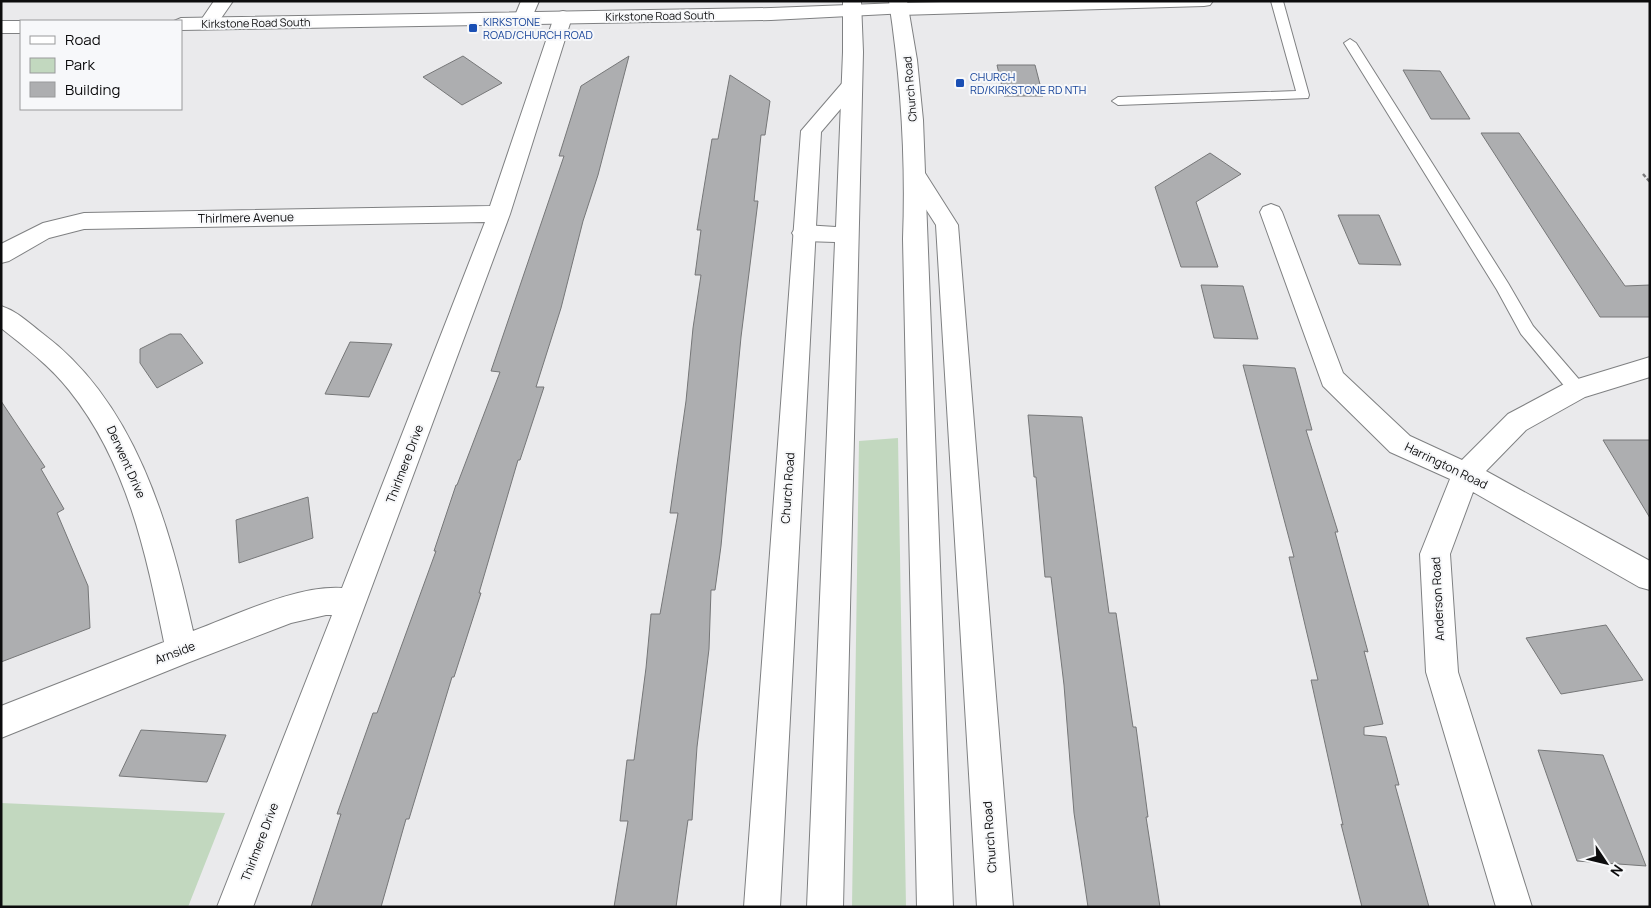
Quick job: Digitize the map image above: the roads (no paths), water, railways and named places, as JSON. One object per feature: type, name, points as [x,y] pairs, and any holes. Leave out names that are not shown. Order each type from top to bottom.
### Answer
[{"type":"main road","points":[[208,23],[224,1]]},
{"type":"main road","name":"Kirkstone Road South","points":[[182,24],[526,10],[563,17],[852,6],[1204,1]]},
{"type":"main road","name":"Church Road","points":[[899,5],[911,84],[917,178],[915,239],[935,907]]},
{"type":"main road","points":[[825,907],[852,6]]},
{"type":"main road","name":"Thirlmere Drive","points":[[235,907],[352,603],[498,214],[563,17]]},
{"type":"main road","points":[[1,27],[20,27]]},
{"type":"main road","name":"Church Road","points":[[762,907],[811,131],[851,85]]},
{"type":"main road","name":"Church Road","points":[[917,178],[947,225],[995,907]]},
{"type":"main road","name":"Harrington Road","points":[[1271,212],[1332,379],[1400,444],[1466,474],[1650,577]]},
{"type":"main road","name":"Thirlmere Avenue","points":[[1,255],[39,232],[68,223],[84,221],[498,214]]},
{"type":"main road","points":[[804,233],[846,235]]},
{"type":"main road","name":"Derwent Drive","points":[[1,315],[67,368],[105,417],[121,446],[151,523],[167,580],[181,650]]},
{"type":"main road","name":"Anderson Road","points":[[1514,907],[1442,672],[1435,554],[1466,474],[1516,422],[1577,388],[1650,367]]},
{"type":"main road","name":"Arnside","points":[[1,722],[181,650],[310,604],[326,602],[352,603]]},
{"type":"lane","points":[[1118,101],[1303,95],[1276,1]]},
{"type":"lane","points":[[1350,44],[1482,253],[1527,330],[1577,388]]},
{"type":"place","name":"KIRKSTONE ROAD/CHURCH ROAD","points":[[473,28]]},
{"type":"place","name":"CHURCH RD/KIRKSTONE RD NTH","points":[[960,83]]}]
